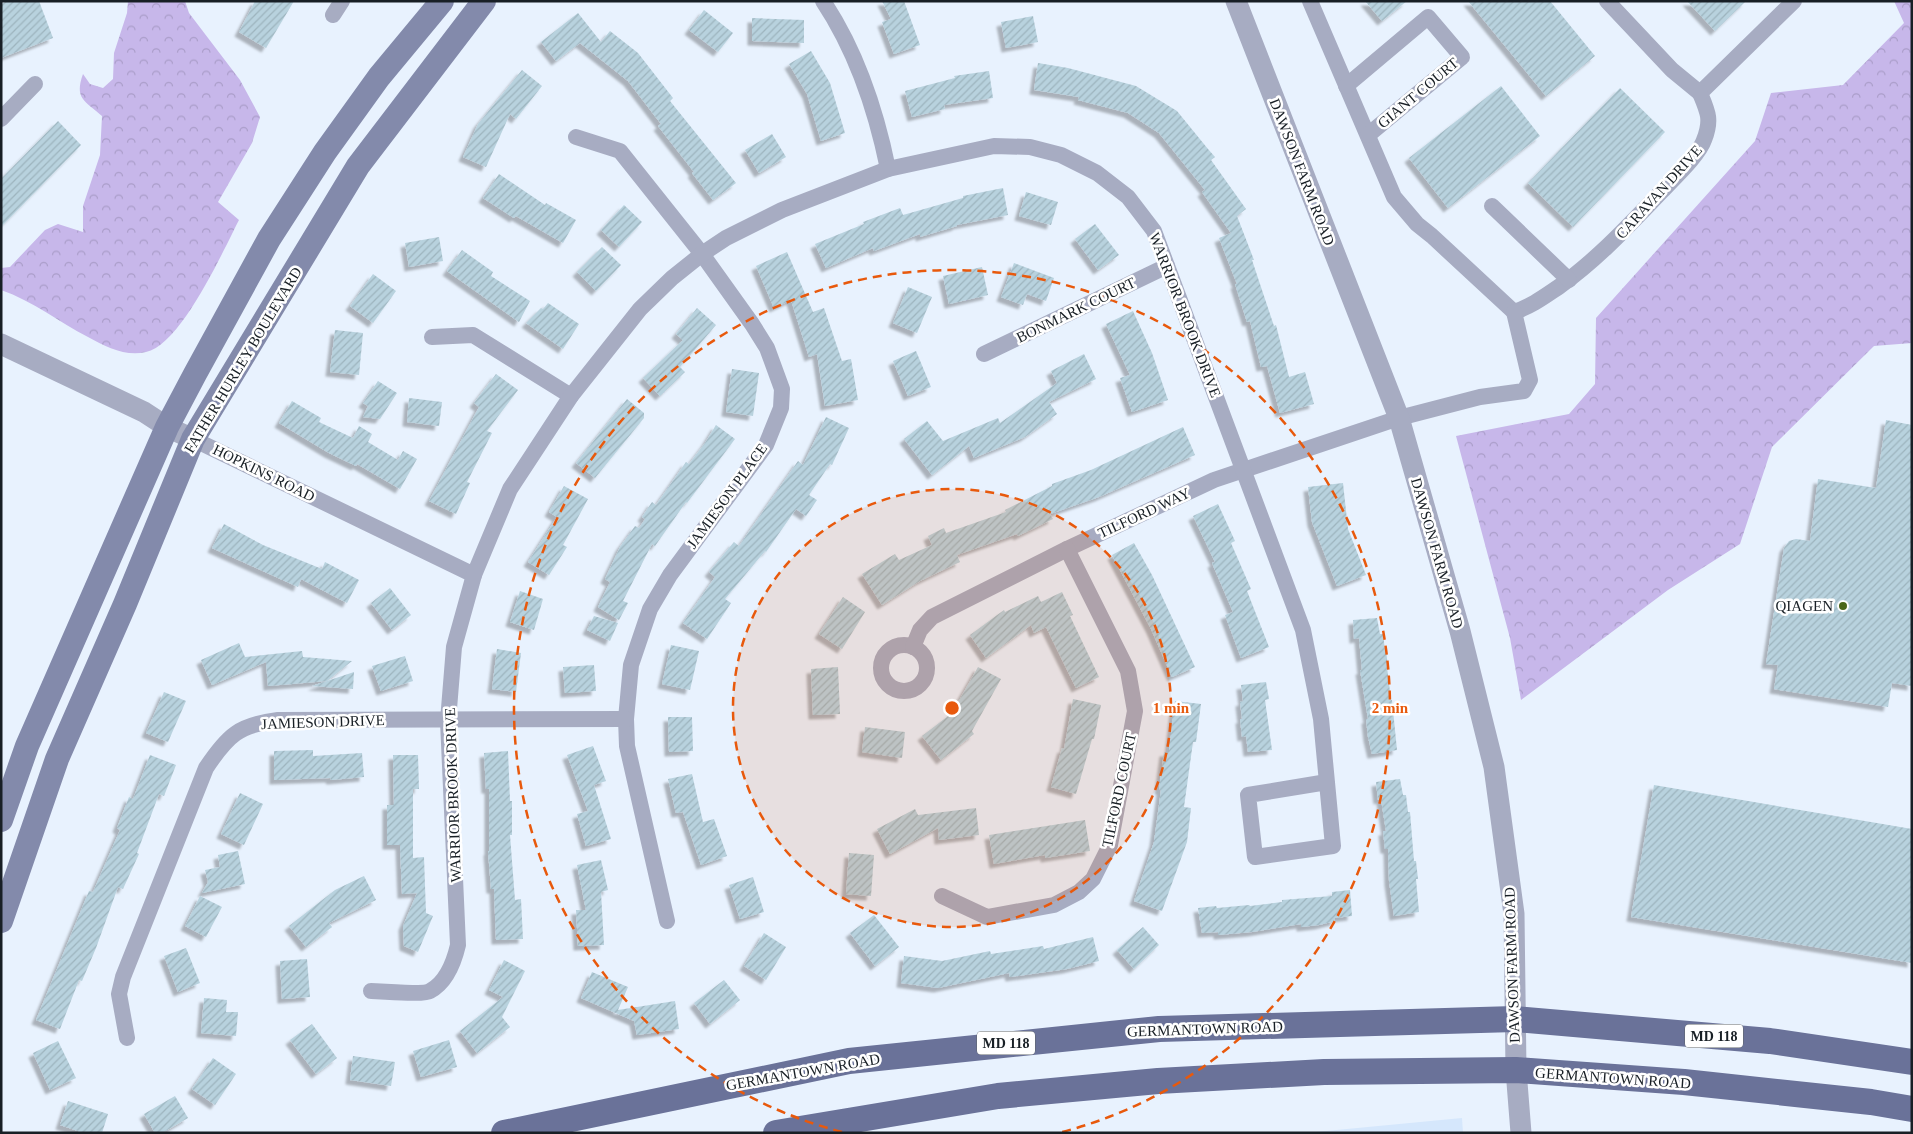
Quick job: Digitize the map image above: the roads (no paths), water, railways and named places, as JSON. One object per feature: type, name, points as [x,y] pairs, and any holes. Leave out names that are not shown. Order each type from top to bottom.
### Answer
[{"type":"main road","name":"FATHER HURLEY BOULEVARD","points":[[1,820],[27,746],[167,427],[269,239],[325,152],[379,78],[442,1]]},
{"type":"main road","name":"FATHER HURLEY BOULEVARD","points":[[1,921],[57,760],[125,604],[192,439],[358,166],[484,1]]},
{"type":"main road","name":"GERMANTOWN ROAD","points":[[504,1133],[848,1061],[1158,1028],[1515,1019],[1770,1041],[1912,1062]]},
{"type":"main road","name":"GERMANTOWN ROAD","points":[[776,1133],[998,1096],[1158,1081],[1324,1072],[1516,1070],[1684,1082],[1871,1102],[1912,1109]]},
{"type":"street","points":[[332,15],[342,1]]},
{"type":"street","points":[[823,1],[834,17],[860,67],[883,143],[888,169]]},
{"type":"street","name":"DAWSON FARM ROAD","points":[[1236,1],[1399,418],[1460,631],[1494,767],[1514,914],[1516,1070],[1521,1133]]},
{"type":"street","points":[[1310,1],[1394,197],[1406,212],[1514,312],[1530,380],[1524,392],[1480,397],[1399,418]]},
{"type":"street","points":[[1607,1],[1672,70],[1700,93],[1794,1]]},
{"type":"street","name":"GIANT COURT","points":[[1346,86],[1428,17],[1462,57],[1368,135]]},
{"type":"street","points":[[1,118],[35,84]]},
{"type":"street","name":"CARAVAN DRIVE","points":[[1514,312],[1531,306],[1569,280],[1605,250],[1685,167],[1704,143],[1709,125],[1709,113],[1700,93]]},
{"type":"street","name":"JAMIESON PLACE","points":[[576,137],[620,151],[702,254],[767,348],[782,389],[781,408],[766,444],[670,575],[650,609],[631,665],[626,719],[627,746],[667,921]]},
{"type":"street","name":"WARRIOR BROOK DRIVE","points":[[371,991],[429,992],[442,982],[454,961],[458,945],[448,721],[454,647],[474,575],[510,489],[571,396],[640,309],[672,278],[726,238],[782,210],[888,169],[994,146],[1030,147],[1061,155],[1097,172],[1128,197],[1154,232],[1303,630],[1321,719],[1327,782],[1333,846],[1255,857],[1248,795],[1327,782]]},
{"type":"street","points":[[1492,206],[1569,280]]},
{"type":"street","name":"BONMARK COURT","points":[[984,354],[1167,266]]},
{"type":"street","points":[[432,337],[473,335],[571,396]]},
{"type":"street","name":"HOPKINS ROAD","points":[[1,344],[144,412],[167,427],[474,575]]},
{"type":"street","name":"TILFORD WAY","points":[[913,647],[920,630],[932,617],[1067,549],[1214,480],[1399,418]]},
{"type":"street","name":"TILFORD COURT","points":[[942,896],[986,916],[1054,905],[1079,892],[1093,879],[1110,845],[1135,711],[1128,671],[1067,549]]},
{"type":"street","name":"JAMIESON DRIVE","points":[[127,1038],[119,994],[123,977],[206,768],[223,744],[240,730],[258,723],[278,720],[626,719]]},
{"type":"place","name":"QIAGEN","points":[[1843,606]]}]
